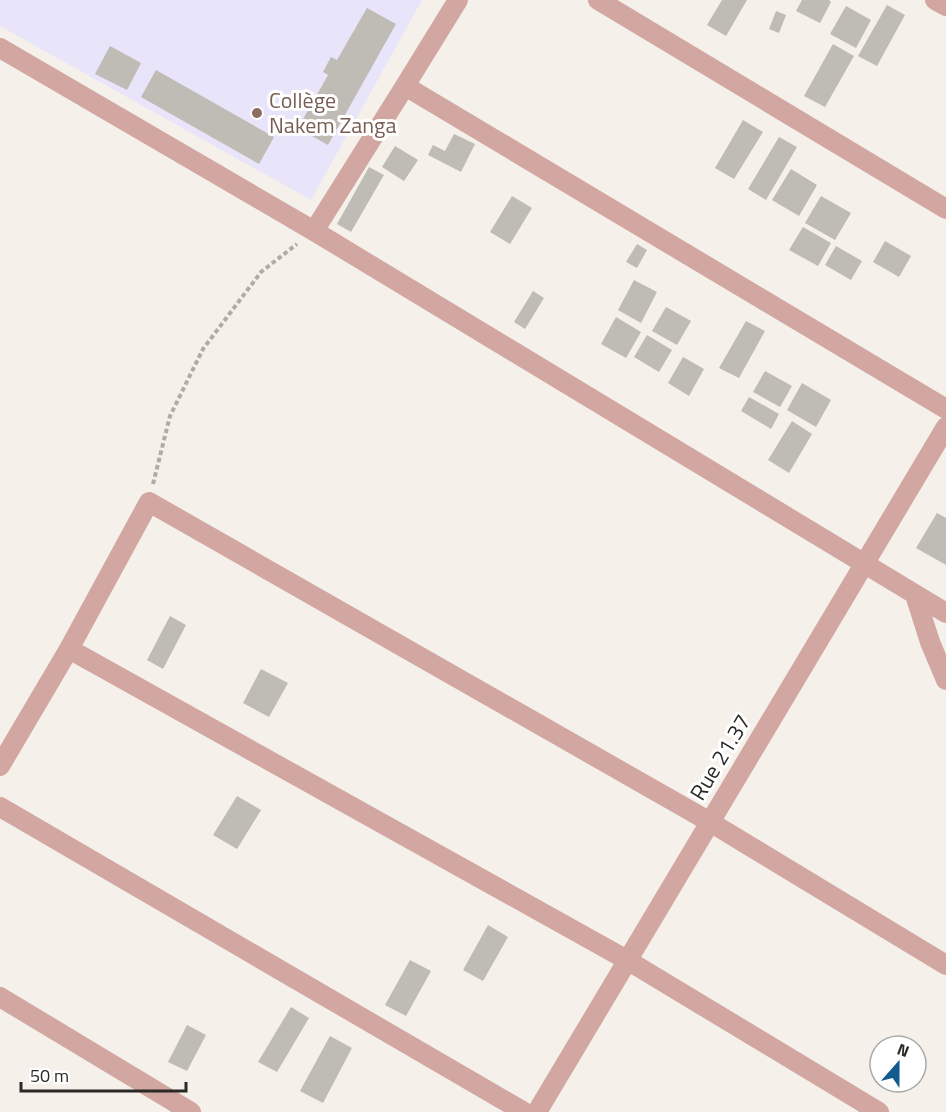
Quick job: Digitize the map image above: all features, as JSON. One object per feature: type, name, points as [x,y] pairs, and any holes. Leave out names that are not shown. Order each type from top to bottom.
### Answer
[{"type":"street","points":[[314,231],[458,0]]},
{"type":"street","points":[[598,0],[946,209]]},
{"type":"street","points":[[935,0],[946,6]]},
{"type":"street","points":[[0,48],[314,231],[946,613]]},
{"type":"street","points":[[405,86],[946,409]]},
{"type":"street","name":"Rue 21.37","points":[[537,1112],[946,427]]},
{"type":"street","points":[[0,766],[69,649],[148,502],[710,822],[946,965]]},
{"type":"street","points":[[915,595],[930,642],[946,680]]},
{"type":"street","points":[[69,649],[627,960],[879,1112]]},
{"type":"street","points":[[0,807],[524,1112]]},
{"type":"street","points":[[0,997],[191,1112]]},
{"type":"path","points":[[148,502],[170,416],[204,349],[261,272],[314,231]]},
{"type":"shaded area","name":"Collège Nakem Zanga","points":[[0,0],[422,0],[311,200],[0,26]]},
{"type":"building","points":[[722,0],[747,0],[726,36],[707,25]]},
{"type":"building","points":[[802,0],[829,0],[831,2],[820,23],[796,11]]},
{"type":"building","points":[[887,5],[905,15],[877,66],[858,56]]},
{"type":"building","points":[[846,6],[871,20],[856,48],[830,34]]},
{"type":"building","points":[[367,8],[396,24],[328,145],[298,128],[328,75],[323,72],[331,57],[337,60]]},
{"type":"building","points":[[776,11],[786,15],[779,33],[769,29]]},
{"type":"building","points":[[833,44],[854,56],[825,107],[804,96]]},
{"type":"building","points":[[110,46],[141,63],[127,90],[95,74]]},
{"type":"building","points":[[156,70],[274,137],[259,164],[141,97]]},
{"type":"building","points":[[743,120],[763,132],[734,179],[715,168]]},
{"type":"building","points":[[454,134],[475,144],[461,172],[428,155],[433,145],[445,151]]},
{"type":"building","points":[[779,137],[797,147],[766,200],[748,189]]},
{"type":"building","points":[[395,146],[418,160],[404,181],[382,167]]},
{"type":"building","points":[[369,167],[384,175],[351,232],[337,224]]},
{"type":"building","points":[[791,169],[817,185],[799,216],[772,200]]},
{"type":"building","points":[[512,196],[532,208],[510,244],[490,232]]},
{"type":"building","points":[[821,196],[851,213],[835,240],[805,223]]},
{"type":"building","points":[[803,227],[831,243],[818,266],[789,250]]},
{"type":"building","points":[[885,241],[911,256],[899,277],[873,262]]},
{"type":"building","points":[[637,244],[647,250],[637,268],[626,262]]},
{"type":"building","points":[[836,246],[862,261],[851,280],[825,265]]},
{"type":"building","points":[[634,280],[657,292],[641,323],[618,310]]},
{"type":"building","points":[[533,291],[544,298],[525,329],[514,322]]},
{"type":"building","points":[[666,307],[691,321],[677,345],[652,331]]},
{"type":"building","points":[[616,317],[641,332],[626,358],[601,344]]},
{"type":"building","points":[[746,321],[765,331],[739,378],[719,368]]},
{"type":"building","points":[[647,335],[672,350],[659,372],[634,357]]},
{"type":"building","points":[[683,357],[704,369],[689,396],[668,383]]},
{"type":"building","points":[[765,371],[792,386],[780,407],[753,392]]},
{"type":"building","points":[[802,383],[831,400],[816,427],[787,410]]},
{"type":"building","points":[[749,397],[779,414],[771,429],[741,411]]},
{"type":"building","points":[[792,421],[812,434],[789,473],[768,460]]},
{"type":"building","points":[[937,513],[946,518],[946,565],[916,548]]},
{"type":"building","points":[[170,616],[186,625],[163,669],[147,660]]},
{"type":"building","points":[[261,669],[288,683],[269,717],[243,703]]},
{"type":"building","points":[[237,796],[261,810],[237,849],[213,835]]},
{"type":"building","points":[[488,925],[508,937],[483,981],[463,970]]},
{"type":"building","points":[[410,960],[431,971],[406,1016],[385,1005]]},
{"type":"building","points":[[291,1007],[309,1018],[277,1072],[258,1062]]},
{"type":"building","points":[[187,1025],[206,1035],[187,1071],[168,1062]]},
{"type":"building","points":[[330,1036],[352,1048],[323,1103],[300,1091]]},
{"type":"place","name":"Collège Nakem Zanga","points":[[257,113]]}]
